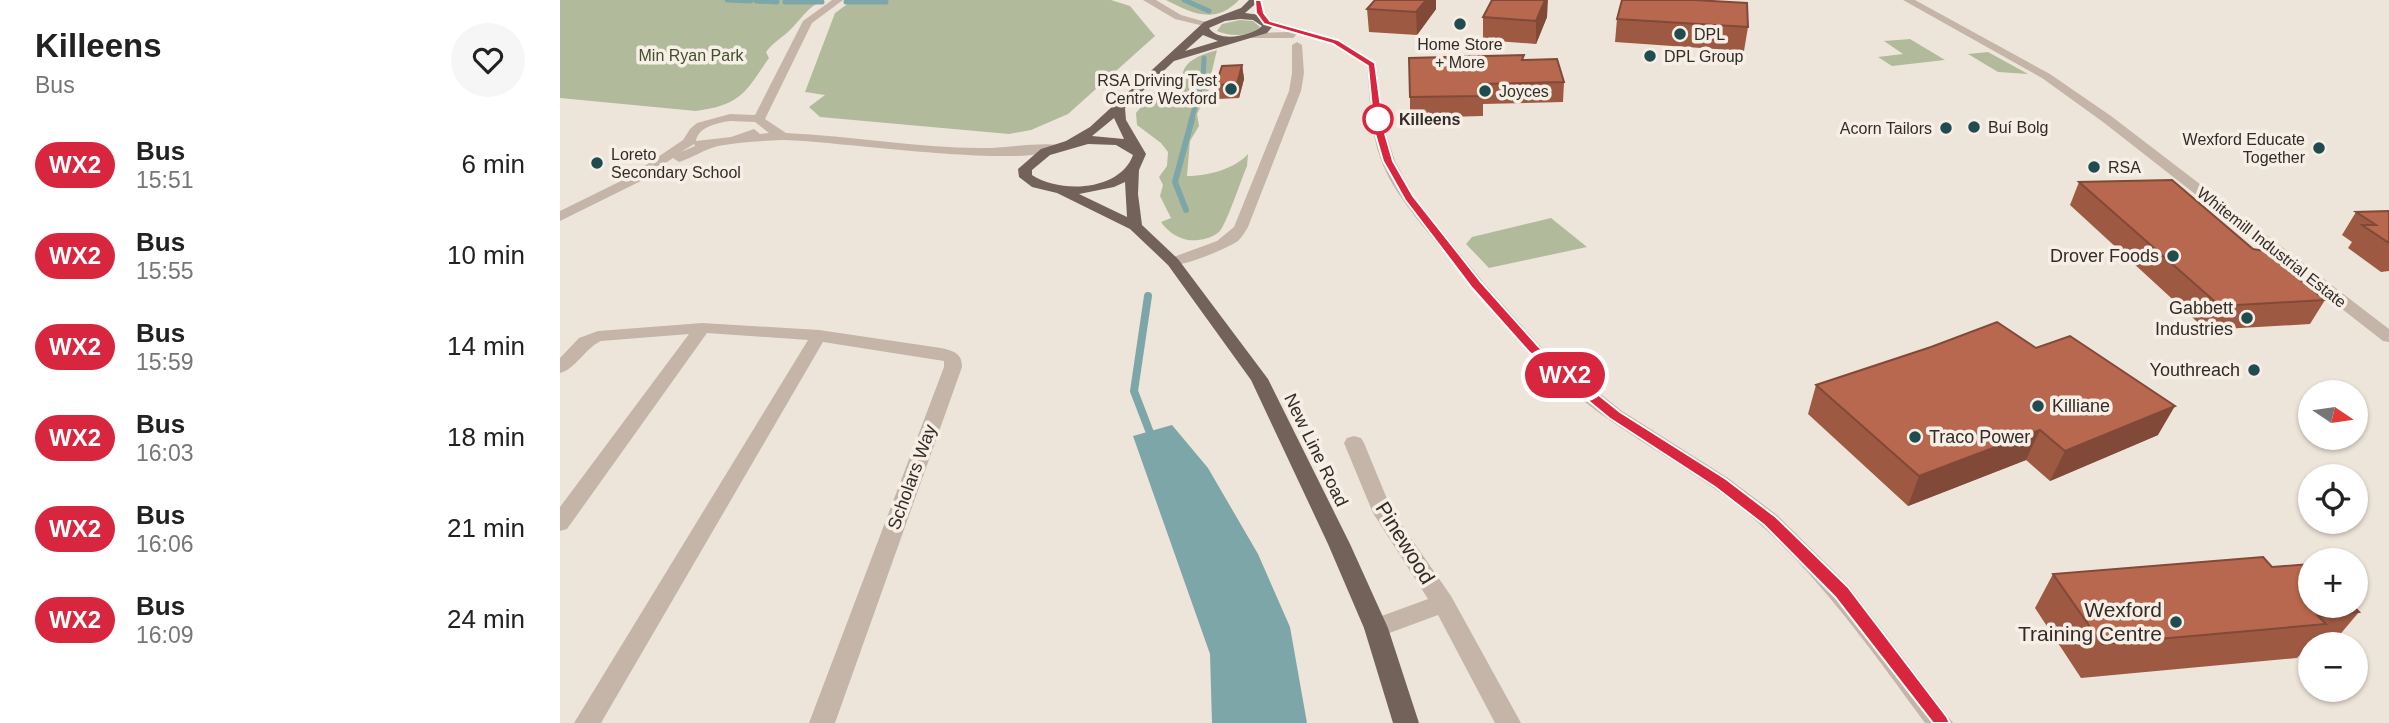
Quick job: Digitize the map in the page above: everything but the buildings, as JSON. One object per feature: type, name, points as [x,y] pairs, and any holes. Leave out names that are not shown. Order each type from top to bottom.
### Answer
[{"type":"main road","points":[[1071,143],[1094,130],[1168,60],[1206,26],[1244,10],[1257,0],[1266,30],[1254,36],[1234,39],[1168,60]]},
{"type":"main road","points":[[1224,18],[1245,17],[1265,21]]},
{"type":"main road","points":[[1206,26],[1208,35],[1234,39]]},
{"type":"main road","points":[[1062,191],[1102,186],[1133,171],[1140,162],[1140,154],[1119,120],[1119,107]]},
{"type":"main road","points":[[1026,177],[1025,169],[1031,160],[1056,147],[1107,140],[1134,147]]},
{"type":"main road","points":[[1133,171],[1131,194],[1135,226]]},
{"type":"main road","name":"New Line Road","points":[[1026,177],[1032,184],[1062,191],[1135,226],[1172,262],[1259,379],[1377,628],[1406,723]]},
{"type":"street","points":[[744,138],[761,122],[768,97],[808,21],[838,0]]},
{"type":"street","points":[[1148,0],[1163,6],[1178,17],[1206,26]]},
{"type":"street","name":"Whitemill Industrial Estate","points":[[1908,0],[2046,76],[2380,322],[2389,337]]},
{"type":"street","points":[[1265,21],[1302,40]]},
{"type":"street","points":[[1254,36],[1336,42],[1372,65],[1379,130],[1388,161],[1408,197],[1477,285],[1534,349],[1615,415],[1721,483],[1770,521],[1841,592],[1940,723]]},
{"type":"street","points":[[1172,262],[1222,244],[1235,236],[1241,227],[1295,91],[1302,40]]},
{"type":"street","points":[[690,141],[690,135],[698,128],[731,118],[768,97]]},
{"type":"street","points":[[731,118],[761,122],[781,135]]},
{"type":"street","points":[[560,216],[633,178],[709,145],[744,138],[781,135],[986,154],[1056,147]]},
{"type":"street","points":[[633,178],[690,141],[709,145]]},
{"type":"street","points":[[986,154],[1013,165],[1026,177]]},
{"type":"street","points":[[560,523],[702,328]]},
{"type":"street","name":"Scholars Way","points":[[560,368],[585,342],[598,336],[702,328],[819,335],[953,358],[953,367],[822,723]]},
{"type":"street","points":[[587,723],[819,335]]},
{"type":"street","name":"Pinewood","points":[[1354,443],[1383,513],[1443,603],[1508,723]]},
{"type":"street","name":"Pinewood","points":[[1377,628],[1443,603]]},
{"type":"green space","name":"Min Ryan Park","points":[[560,0],[823,0],[808,10],[766,52],[769,58],[747,89],[733,101],[696,111],[560,98]]},
{"type":"green space","points":[[853,0],[1111,0],[1130,6],[1155,36],[1068,114],[1031,130],[1009,134],[820,117],[809,107],[825,95],[805,92],[835,13]]},
{"type":"green space","points":[[1166,0],[1239,0],[1230,8],[1211,15],[1184,9]]},
{"type":"green space","points":[[1240,20],[1253,21],[1260,27],[1251,33],[1240,35],[1217,31],[1222,24]]},
{"type":"green space","points":[[1910,39],[1945,60],[1892,66],[1878,57],[1903,54],[1884,41]]},
{"type":"green space","points":[[1217,50],[1210,79],[1214,79],[1197,114],[1199,126],[1190,141],[1187,176],[1220,171],[1236,164],[1248,154],[1247,166],[1219,232],[1204,239],[1188,240],[1173,234],[1161,222],[1171,218],[1160,196],[1163,185],[1159,177],[1167,166],[1168,152],[1161,143],[1137,125],[1136,113],[1168,76],[1182,77],[1190,62]]},
{"type":"green space","points":[[1988,52],[2028,74],[1998,72],[1968,54]]},
{"type":"green space","points":[[1551,218],[1587,247],[1489,268],[1466,244],[1472,237]]},
{"type":"water","points":[[1172,425],[1208,468],[1258,554],[1290,627],[1307,723],[1212,723],[1210,654],[1133,436]]},
{"type":"waterway","points":[[727,0],[751,1]]},
{"type":"waterway","points":[[1184,0],[1209,11]]},
{"type":"waterway","points":[[756,1],[777,2]]},
{"type":"waterway","points":[[785,2],[822,2]]},
{"type":"waterway","points":[[846,2],[886,2]]},
{"type":"waterway","points":[[1191,121],[1203,78],[1204,58]]},
{"type":"waterway","points":[[1186,210],[1175,182],[1192,119]]},
{"type":"waterway","points":[[1148,296],[1134,391],[1152,438]]},
{"type":"bus line","name":"WX2","points":[[1259,0],[1262,19],[1267,22],[1336,42],[1372,65],[1379,130],[1388,161],[1408,197],[1477,285],[1534,349],[1615,415],[1721,483],[1770,521],[1841,592],[1940,723]]},
{"type":"place","name":"Home Store + More","points":[[1460,24]]},
{"type":"place","name":"DPL","points":[[1680,34]]},
{"type":"place","name":"DPL Group","points":[[1650,56]]},
{"type":"place","name":"RSA Driving Test Centre Wexford","points":[[1231,89]]},
{"type":"place","name":"Joyces","points":[[1485,91]]},
{"type":"place","name":"Killeens","points":[[1378,119]]},
{"type":"place","name":"Buí Bolg","points":[[1974,127]]},
{"type":"place","name":"Acorn Tailors","points":[[1946,128]]},
{"type":"place","name":"Wexford Educate Together","points":[[2319,148]]},
{"type":"place","name":"Loreto Secondary School","points":[[597,163]]},
{"type":"place","name":"RSA","points":[[2094,167]]},
{"type":"place","name":"Drover Foods","points":[[2173,256]]},
{"type":"place","name":"Gabbett Industries","points":[[2247,318]]},
{"type":"place","name":"Youthreach","points":[[2254,370]]},
{"type":"place","name":"Killiane","points":[[2038,406]]},
{"type":"place","name":"Traco Power","points":[[1915,437]]},
{"type":"place","name":"Wexford Training Centre","points":[[2176,622]]}]
